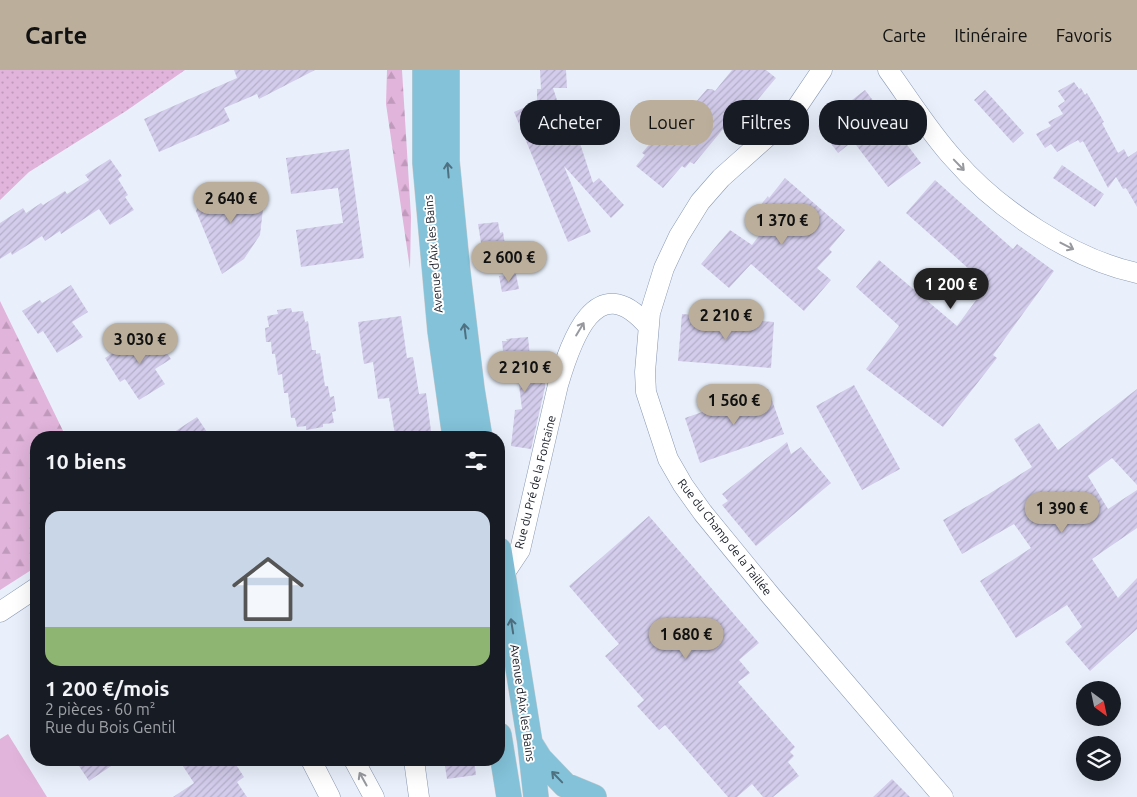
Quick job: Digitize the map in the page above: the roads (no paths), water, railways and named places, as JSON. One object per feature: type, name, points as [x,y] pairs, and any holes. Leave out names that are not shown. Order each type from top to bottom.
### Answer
[{"type":"main road","name":"Avenue d'Aix les Bains","points":[[426,70],[424,163],[440,331],[454,431]]},
{"type":"main road","name":"Avenue d'Aix les Bains","points":[[447,70],[447,161],[459,282],[479,431]]},
{"type":"main road","name":"Avenue d'Aix les Bains","points":[[505,580],[530,743],[536,797]]},
{"type":"main road","points":[[530,743],[540,759],[565,785],[594,797]]},
{"type":"main road","points":[[504,766],[509,797]]},
{"type":"street","name":"Rue du Champ de la Taillée","points":[[822,70],[797,107],[776,129],[721,178],[700,202],[680,236],[664,268],[648,326],[645,372],[646,392],[668,459],[683,485],[771,596],[943,797]]},
{"type":"street","points":[[888,70],[953,159],[1001,204],[1045,234],[1077,251],[1115,267],[1137,273]]},
{"type":"street","name":"Rue du Pré de la Fontaine","points":[[505,572],[520,550],[558,385],[579,331],[593,310],[608,304],[623,305],[648,326]]},
{"type":"street","points":[[0,612],[30,592]]},
{"type":"street","points":[[314,766],[330,797]]},
{"type":"street","points":[[357,766],[374,797]]},
{"type":"street","points":[[415,766],[419,797]]}]
